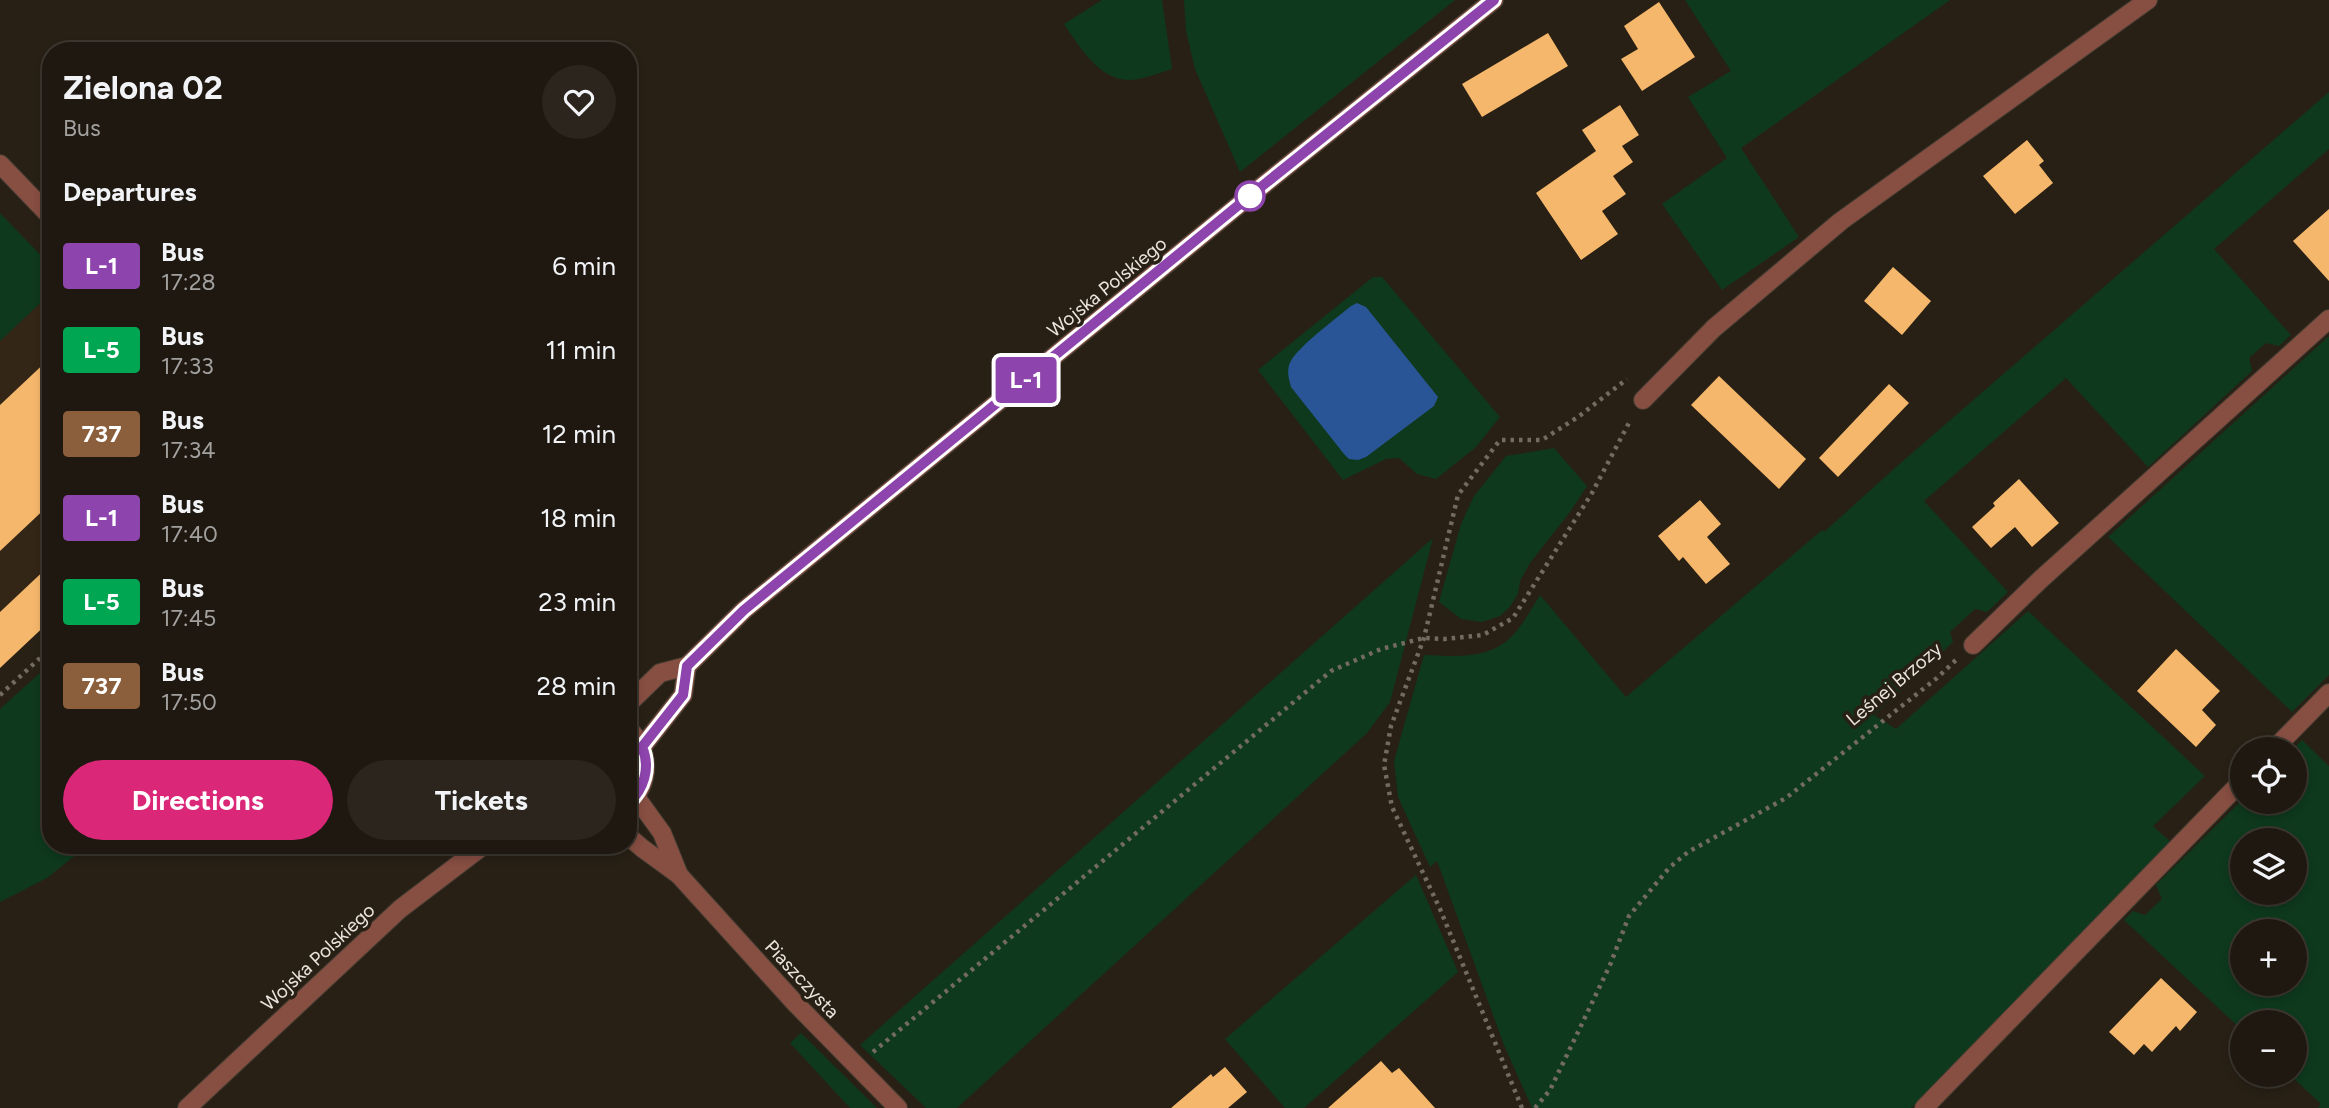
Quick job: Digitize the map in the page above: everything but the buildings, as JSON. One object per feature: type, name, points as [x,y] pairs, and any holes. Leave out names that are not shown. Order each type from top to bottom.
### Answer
[{"type":"street","name":"Wojska Polskiego","points":[[637,695],[660,673],[687,666],[744,610],[1494,0]]},
{"type":"street","points":[[1643,400],[1714,328],[1840,221],[2148,0]]},
{"type":"street","points":[[0,164],[42,208]]},
{"type":"street","name":"Leśnej Brzozy","points":[[1973,645],[2040,580],[2329,319]]},
{"type":"street","points":[[642,747],[683,695],[687,666]]},
{"type":"street","points":[[2286,737],[2329,693]]},
{"type":"street","points":[[637,737],[642,747],[646,769],[643,783],[637,793]]},
{"type":"street","points":[[1924,1108],[2230,793]]},
{"type":"street","name":"Piaszczysta","points":[[637,806],[662,833],[679,876]]},
{"type":"street","name":"Piaszczysta","points":[[637,844],[679,876],[795,1003],[898,1108]]},
{"type":"street","name":"Wojska Polskiego","points":[[187,1108],[400,909],[473,854]]},
{"type":"path","points":[[1522,1108],[1440,909],[1392,807],[1384,765],[1391,726],[1423,638],[1458,495],[1500,440],[1542,440],[1578,417],[1632,376]]},
{"type":"path","points":[[856,1066],[1331,671],[1381,649],[1423,638],[1483,635],[1513,618],[1592,493],[1620,437],[1643,400]]},
{"type":"path","name":"Leśnej Brzozy","points":[[1535,1108],[1550,1090],[1610,965],[1629,916],[1669,868],[1688,852],[1786,798],[1937,678],[1973,645]]},
{"type":"path","points":[[0,695],[42,656]]},
{"type":"shaded area","points":[[42,301],[42,628],[0,668],[0,341]]},
{"type":"green space","points":[[1102,0],[1162,0],[1172,69],[1129,80],[1108,74],[1099,68],[1064,24]]},
{"type":"green space","points":[[1184,0],[1455,0],[1240,172],[1195,69],[1186,31]]},
{"type":"green space","points":[[1685,0],[1950,0],[1741,148],[1799,237],[1722,290],[1662,204],[1727,158],[1688,97],[1731,71]]},
{"type":"green space","points":[[2329,92],[2329,149],[2214,249],[2291,335],[2279,346],[2266,343],[2249,358],[2252,371],[2148,467],[2066,378],[1924,501],[2008,592],[1987,612],[1975,609],[1950,632],[1953,642],[1874,715],[1896,729],[2028,611],[2205,776],[2153,826],[2173,844],[1911,1108],[1532,1108],[1504,1045],[1437,861],[1430,867],[1398,797],[1394,761],[1424,655],[1479,654],[1499,646],[1508,640],[1526,619],[1540,595],[1626,697],[1822,530],[1824,532]]},
{"type":"green space","points":[[0,213],[42,257],[42,301],[0,341]]},
{"type":"green space","points":[[1373,277],[1382,277],[1500,417],[1476,447],[1436,479],[1417,474],[1399,458],[1386,459],[1343,480],[1258,370]]},
{"type":"green space","points":[[2329,336],[2329,675],[2292,712],[2108,537]]},
{"type":"green space","points":[[1554,448],[1587,486],[1530,563],[1520,581],[1518,594],[1509,608],[1500,616],[1482,622],[1461,619],[1439,602],[1461,524],[1474,496],[1506,456]]},
{"type":"green space","points":[[1433,538],[1390,702],[1367,733],[957,1108],[926,1108],[860,1045]]},
{"type":"green space","points":[[42,671],[42,854],[77,854],[47,878],[0,902],[0,709]]},
{"type":"green space","points":[[2307,745],[2329,766],[2329,1108],[2318,1108],[2321,1104],[2303,1087],[2307,1087],[2307,1010],[2230,1010],[2230,1019],[2124,920],[2133,911],[2145,915],[2162,899],[2156,885],[2230,812],[2230,814],[2307,814]]},
{"type":"green space","points":[[1416,875],[1458,972],[1304,1108],[1285,1108],[1225,1039]]},
{"type":"green space","points":[[801,1033],[877,1108],[850,1108],[790,1043]]},
{"type":"water","points":[[1357,303],[1366,307],[1438,397],[1434,406],[1366,457],[1358,460],[1349,459],[1344,454],[1291,387],[1288,376],[1289,365],[1307,342]]},
{"type":"bus line","name":"L-1","points":[[637,795],[646,769],[642,747],[683,695],[687,666],[744,610],[1494,0]]}]
